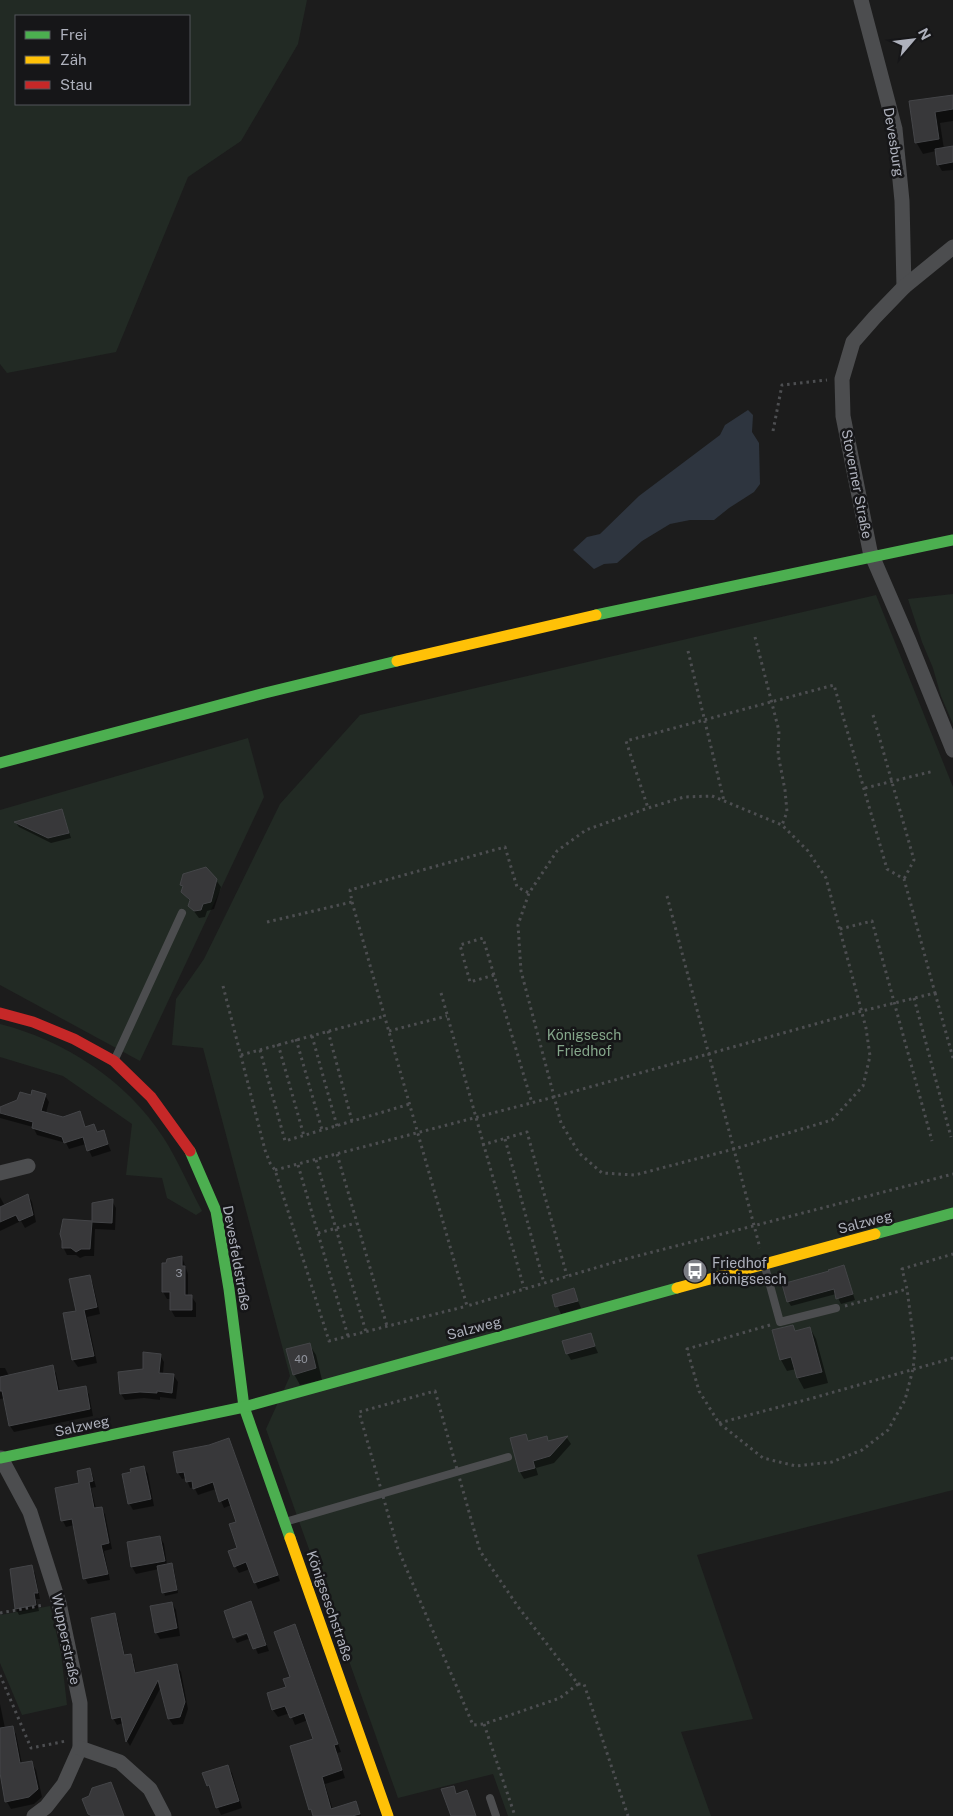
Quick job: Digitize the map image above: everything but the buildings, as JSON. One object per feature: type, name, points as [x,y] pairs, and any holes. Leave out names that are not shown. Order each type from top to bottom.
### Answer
[{"type":"main road","points":[[0,763],[265,693],[540,627],[953,540]]},
{"type":"main road","name":"Devesfeldstraße","points":[[0,1013],[33,1022],[74,1039],[114,1061],[151,1097],[193,1155],[216,1211],[229,1289],[244,1406]]},
{"type":"main road","name":"Salzweg","points":[[0,1458],[244,1406],[953,1213]]},
{"type":"main road","name":"Königseschstraße","points":[[244,1406],[388,1816]]},
{"type":"street","name":"Devesburg","points":[[861,0],[895,129],[902,201],[904,287]]},
{"type":"street","name":"Stoverner Straße","points":[[953,247],[904,287],[874,317],[854,342],[842,379],[843,416],[870,551],[953,750]]},
{"type":"street","points":[[0,1173],[28,1166]]},
{"type":"street","name":"Wupperstraße","points":[[0,1458],[30,1512],[60,1603],[80,1703],[80,1748],[64,1784],[46,1807],[34,1816]]},
{"type":"street","points":[[80,1748],[120,1762],[150,1789],[164,1816]]},
{"type":"lane","points":[[114,1061],[182,913]]},
{"type":"lane","points":[[765,1265],[780,1322],[836,1308]]},
{"type":"lane","points":[[284,1522],[508,1457]]},
{"type":"lane","points":[[490,1798],[496,1816]]},
{"type":"path","points":[[773,431],[782,385],[842,379]]},
{"type":"path","points":[[755,637],[779,731],[778,754],[787,812],[782,825]]},
{"type":"path","points":[[688,651],[724,801]]},
{"type":"path","points":[[648,808],[626,740],[834,685],[888,869],[904,879],[953,1058]]},
{"type":"path","points":[[873,715],[914,860],[904,879]]},
{"type":"path","points":[[865,788],[934,771]]},
{"type":"path","points":[[712,796],[782,825],[808,851],[826,878],[862,1011],[870,1056],[863,1086],[832,1120],[734,1149],[635,1175],[602,1173],[579,1154],[561,1123],[521,971],[518,925],[529,893],[558,851],[586,830],[684,797],[712,796]]},
{"type":"path","points":[[467,1306],[350,890],[505,847],[518,887],[529,893]]},
{"type":"path","points":[[667,896],[765,1265]]},
{"type":"path","points":[[266,922],[352,902]]},
{"type":"path","points":[[840,929],[872,921],[932,1141]]},
{"type":"path","points":[[494,975],[470,982],[460,944],[483,938],[494,975],[532,1103]]},
{"type":"path","points":[[223,986],[265,1150],[270,1163],[276,1170],[329,1341],[467,1306],[524,1288],[754,1225],[953,1174]]},
{"type":"path","points":[[441,993],[482,1145],[524,1288]]},
{"type":"path","points":[[276,1170],[532,1103],[862,1011],[935,993]]},
{"type":"path","points":[[914,998],[951,1137]]},
{"type":"path","points":[[241,1054],[385,1016]]},
{"type":"path","points":[[389,1031],[447,1016]]},
{"type":"path","points":[[328,1031],[352,1121]]},
{"type":"path","points":[[312,1036],[337,1126]]},
{"type":"path","points":[[296,1039],[322,1130]]},
{"type":"path","points":[[278,1044],[304,1136]]},
{"type":"path","points":[[260,1050],[285,1141],[410,1104]]},
{"type":"path","points":[[482,1145],[527,1132],[567,1276]]},
{"type":"path","points":[[505,1139],[544,1283]]},
{"type":"path","points":[[338,1154],[356,1223],[387,1326]]},
{"type":"path","points":[[316,1160],[366,1332]]},
{"type":"path","points":[[298,1165],[348,1336]]},
{"type":"path","points":[[318,1234],[356,1223]]},
{"type":"path","points":[[780,1322],[687,1349],[699,1391],[719,1423],[763,1458],[796,1466],[832,1462],[862,1450],[888,1430],[905,1400],[913,1369],[915,1350],[907,1289],[902,1269],[953,1254]]},
{"type":"path","points":[[836,1308],[907,1289]]},
{"type":"path","points":[[719,1423],[953,1358]]},
{"type":"path","points":[[578,1684],[519,1608],[480,1551],[435,1391],[359,1412],[398,1549],[473,1725],[484,1724],[560,1698],[578,1684],[584,1684],[628,1816]]},
{"type":"path","points":[[0,1614],[60,1603]]},
{"type":"path","points":[[0,1675],[31,1748],[67,1741],[80,1748]]},
{"type":"path","points":[[484,1724],[515,1816]]},
{"type":"green space","points":[[0,0],[307,0],[298,44],[241,141],[188,177],[116,352],[7,373],[0,364]]},
{"type":"green space","points":[[953,594],[953,724],[941,696],[908,599]]},
{"type":"green space","name":"Königsesch Friedhof","points":[[876,595],[953,787],[953,1490],[697,1555],[753,1719],[681,1732],[711,1816],[508,1816],[493,1774],[398,1798],[266,1429],[290,1376],[203,1048],[172,1045],[176,999],[204,959],[280,804],[360,715]]},
{"type":"green space","points":[[248,738],[264,797],[140,1061],[0,985],[0,810]]},
{"type":"green space","points":[[0,1024],[24,1031],[70,1052],[112,1081],[131,1098],[163,1137],[179,1164],[202,1211],[196,1215],[167,1198],[162,1178],[126,1175],[132,1124],[63,1076],[0,1057]]},
{"type":"green space","points":[[50,1606],[61,1653],[67,1705],[22,1715],[0,1663],[0,1615]]},
{"type":"shaded area","points":[[748,410],[753,415],[752,432],[759,443],[760,484],[754,492],[714,520],[690,520],[670,524],[642,541],[617,563],[604,564],[594,569],[573,550],[587,537],[600,534],[639,496],[720,435],[725,425]]},
{"type":"traffic: fast","points":[[596,615],[953,540]]},
{"type":"traffic: fast","points":[[0,763],[265,693],[397,661]]},
{"type":"traffic: fast","points":[[190,1151],[216,1211],[229,1289],[244,1407],[290,1538]]},
{"type":"traffic: fast","points":[[875,1234],[953,1213]]},
{"type":"traffic: fast","points":[[0,1458],[244,1407],[677,1288]]},
{"type":"traffic: slow","points":[[397,661],[596,615]]},
{"type":"traffic: slow","points":[[677,1288],[875,1234]]},
{"type":"traffic: slow","points":[[290,1538],[388,1816]]},
{"type":"traffic: jam","points":[[0,1013],[33,1022],[74,1039],[114,1061],[151,1097],[190,1151]]},
{"type":"place","name":"Friedhof Königsesch","points":[[695,1271]]}]
